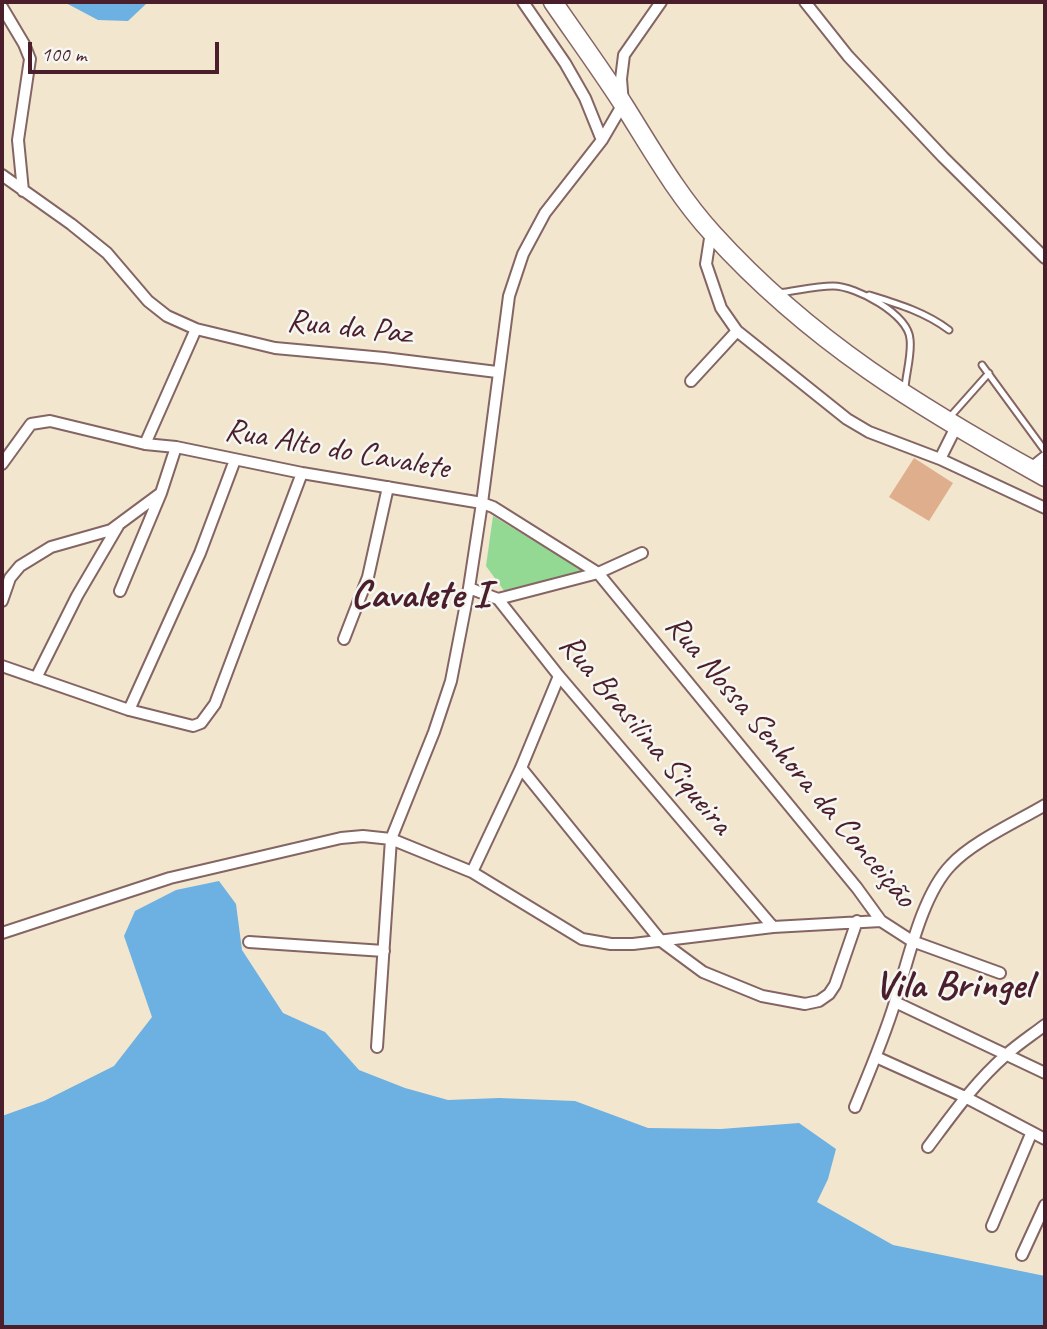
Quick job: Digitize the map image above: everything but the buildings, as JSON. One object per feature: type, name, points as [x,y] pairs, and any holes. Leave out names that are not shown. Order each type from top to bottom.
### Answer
[{"type":"highway","points":[[553,2],[623,104],[680,194],[711,232],[772,294],[862,368],[904,396],[1038,473]]},
{"type":"street","points":[[523,2],[585,98],[602,140]]},
{"type":"street","points":[[377,1047],[391,839],[434,732],[451,681],[482,503],[509,296],[523,254],[545,213],[602,140],[623,104],[621,79],[624,55],[661,2]]},
{"type":"street","points":[[804,2],[848,56],[943,157],[1045,258]]},
{"type":"street","points":[[2,7],[30,59],[18,140],[23,191]]},
{"type":"street","name":"Rua da Paz","points":[[2,175],[107,253],[148,301],[167,316],[196,329],[275,348],[497,372]]},
{"type":"street","points":[[711,232],[706,264],[721,308],[737,331],[847,419],[869,432],[940,458],[1045,508]]},
{"type":"street","points":[[145,444],[196,329]]},
{"type":"street","points":[[691,381],[737,331]]},
{"type":"street","name":"Rua Alto do Cavalete","points":[[2,464],[31,425],[50,421],[145,444],[176,447],[302,473],[482,503],[544,537],[598,573]]},
{"type":"street","points":[[940,458],[952,424]]},
{"type":"street","points":[[120,591],[161,493],[176,447]]},
{"type":"street","points":[[1038,473],[1045,457]]},
{"type":"street","points":[[129,710],[200,553],[235,460]]},
{"type":"street","points":[[2,666],[129,710],[193,726],[207,717],[215,704],[302,473]]},
{"type":"street","points":[[344,639],[368,577],[388,487]]},
{"type":"street","points":[[2,601],[10,578],[20,566],[51,547],[102,534],[118,526],[161,493]]},
{"type":"street","points":[[36,678],[77,596],[118,526]]},
{"type":"street","points":[[469,589],[498,598],[598,573],[642,553]]},
{"type":"street","name":"Rua Nossa Senhora da Conceição","points":[[598,573],[857,888],[881,921],[912,941],[1000,973]]},
{"type":"street","name":"Rua Brasilina Siqueira","points":[[498,598],[559,676],[773,927]]},
{"type":"street","points":[[472,872],[521,768],[559,676]]},
{"type":"street","points":[[521,768],[661,941],[703,972],[762,996],[805,1004],[819,1001],[829,994],[835,985],[857,921]]},
{"type":"street","points":[[855,1107],[895,1002],[912,941],[938,883],[951,864],[1045,805]]},
{"type":"street","points":[[2,933],[170,878],[341,838],[363,836],[391,839],[472,872],[582,939],[611,944],[634,944],[773,927],[881,921]]},
{"type":"street","points":[[249,942],[384,951]]},
{"type":"street","points":[[895,1002],[1045,1073]]},
{"type":"street","points":[[928,1147],[965,1097],[1006,1055],[1045,1025]]},
{"type":"street","points":[[876,1056],[965,1097],[1045,1139]]},
{"type":"street","points":[[992,1226],[1031,1133]]},
{"type":"street","points":[[1022,1255],[1045,1205]]},
{"type":"lane","points":[[772,294],[835,286],[856,290],[910,308],[949,330]]},
{"type":"lane","points":[[856,290],[881,304],[903,322],[911,338],[904,396]]},
{"type":"lane","points":[[982,365],[1045,451]]},
{"type":"lane","points":[[952,424],[989,373]]},
{"type":"green space","points":[[493,516],[586,572],[505,592],[486,566]]},
{"type":"water","points":[[64,2],[146,4],[128,21],[98,20]]},
{"type":"water","points":[[219,881],[236,904],[242,950],[283,1013],[325,1032],[359,1070],[405,1088],[448,1100],[499,1098],[575,1101],[648,1128],[721,1129],[799,1123],[836,1149],[828,1179],[817,1202],[893,1245],[1045,1276],[1045,1327],[2,1327],[2,1116],[44,1101],[114,1066],[152,1017],[124,936],[135,911],[176,890]]},
{"type":"district","name":"Cavalete I","points":[[420,597]]},
{"type":"district","name":"Vila Bringel","points":[[953,987]]}]
